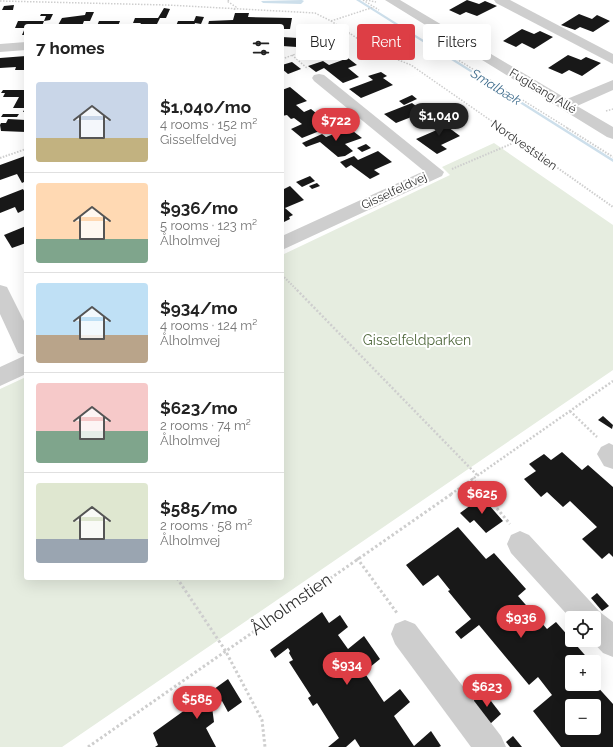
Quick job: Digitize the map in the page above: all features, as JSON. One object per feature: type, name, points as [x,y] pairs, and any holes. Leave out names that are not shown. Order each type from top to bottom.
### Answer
[{"type":"street","points":[[500,0],[613,60]]},
{"type":"street","name":"Fuglsang Allé","points":[[386,3],[613,134]]},
{"type":"street","points":[[0,48],[24,46]]},
{"type":"street","name":"Gisselfeldvej","points":[[284,243],[436,172],[318,78]]},
{"type":"street","points":[[566,106],[613,84]]},
{"type":"street","points":[[0,292],[24,343]]},
{"type":"street","points":[[0,377],[24,365]]},
{"type":"street","points":[[520,544],[582,611]]},
{"type":"street","points":[[601,630],[613,643]]},
{"type":"street","points":[[405,634],[490,747]]},
{"type":"path","points":[[229,0],[227,0],[236,7],[234,10]]},
{"type":"path","points":[[363,0],[382,12]]},
{"type":"path","name":"Nordveststien","points":[[0,1],[166,5],[234,10],[315,13],[331,21],[378,52],[411,65],[613,207]]},
{"type":"path","points":[[331,21],[386,3]]},
{"type":"path","points":[[284,58],[350,34]]},
{"type":"path","points":[[292,55],[318,78]]},
{"type":"path","points":[[458,60],[613,157]]},
{"type":"path","points":[[436,172],[444,172],[518,141]]},
{"type":"path","points":[[0,158],[24,150]]},
{"type":"path","points":[[284,277],[477,475]]},
{"type":"path","name":"Ålholmstien","points":[[88,747],[225,650],[613,381]]},
{"type":"path","points":[[570,411],[605,444],[611,456]]},
{"type":"path","points":[[472,478],[512,526],[520,544]]},
{"type":"path","points":[[357,558],[401,619],[405,634]]},
{"type":"path","points":[[178,580],[225,650],[262,720],[265,747]]},
{"type":"green space","name":"Gisselfeldparken","points":[[494,143],[613,225],[613,370],[62,747],[0,747],[0,389],[24,378],[24,580],[284,580],[284,254],[450,175],[442,167]]},
{"type":"water","points":[[261,1],[304,1],[301,4],[263,3]]},
{"type":"building","points":[[467,0],[479,4],[485,1],[497,6],[477,16],[466,12],[460,15],[449,10]]},
{"type":"building","points":[[14,5],[13,10],[2,10],[4,6]]},
{"type":"building","points":[[164,8],[170,9],[166,18],[160,18],[157,24],[133,23],[135,18],[158,18]]},
{"type":"building","points":[[86,12],[94,12],[90,21],[84,21],[83,24],[59,24],[62,18],[85,15]]},
{"type":"building","points":[[235,13],[249,13],[248,17],[292,18],[290,29],[284,29],[284,24],[208,24],[209,21],[233,20]]},
{"type":"building","points":[[41,14],[53,14],[50,20],[44,21],[46,16],[40,16]]},
{"type":"building","points":[[579,14],[592,19],[597,15],[610,21],[593,32],[580,27],[575,30],[561,25]]},
{"type":"building","points":[[196,16],[204,17],[201,24],[177,24],[178,21],[194,21]]},
{"type":"building","points":[[18,21],[44,21],[43,24],[24,24],[24,28],[15,28]]},
{"type":"building","points":[[99,21],[120,21],[119,24],[98,24]]},
{"type":"building","points":[[522,29],[534,34],[540,31],[553,37],[534,49],[522,43],[516,47],[503,41]]},
{"type":"building","points":[[284,37],[296,38],[296,47],[284,46]]},
{"type":"building","points":[[568,55],[581,60],[586,57],[601,63],[582,76],[569,70],[562,74],[548,68]]},
{"type":"building","points":[[24,56],[24,70],[15,70],[16,67],[0,68],[0,58]]},
{"type":"building","points":[[349,59],[357,65],[348,68],[359,77],[343,83],[324,68],[316,72],[308,66],[323,61],[329,65]]},
{"type":"building","points":[[292,62],[301,69],[288,74],[284,71],[284,64]]},
{"type":"building","points":[[381,72],[387,76],[383,78],[393,85],[361,98],[349,89],[373,80],[368,76]]},
{"type":"building","points":[[290,87],[307,101],[296,105],[304,112],[311,109],[332,126],[302,138],[291,129],[302,124],[294,118],[291,119],[287,115],[284,116],[284,89]]},
{"type":"building","points":[[3,90],[24,90],[24,108],[13,108],[19,97],[3,97],[5,93],[1,93]]},
{"type":"building","points":[[412,95],[417,99],[404,105],[399,101]]},
{"type":"building","points":[[412,103],[424,112],[396,123],[384,114]]},
{"type":"building","points":[[3,114],[19,114],[17,117],[1,117]]},
{"type":"building","points":[[8,119],[24,120],[24,132],[1,131],[1,123],[6,123]]},
{"type":"building","points":[[450,119],[457,123],[448,127],[460,136],[441,145],[447,149],[437,154],[416,139],[439,129],[435,126]]},
{"type":"building","points":[[349,128],[362,138],[345,144],[353,151],[345,156],[338,157],[320,142],[306,147],[302,143],[322,134],[326,137]]},
{"type":"building","points":[[366,144],[371,148],[362,152],[357,148]]},
{"type":"building","points":[[378,151],[392,162],[374,170],[380,174],[370,179],[351,165],[346,168],[340,162],[354,156],[358,160]]},
{"type":"building","points":[[24,156],[24,182],[22,183],[17,174],[0,180],[0,165]]},
{"type":"building","points":[[310,176],[315,181],[302,187],[296,182]]},
{"type":"building","points":[[317,183],[320,186],[312,189],[309,186]]},
{"type":"building","points":[[290,186],[304,200],[285,208],[293,215],[289,217],[290,219],[284,222],[284,189]]},
{"type":"building","points":[[23,189],[24,210],[18,213],[15,207],[0,213],[0,198]]},
{"type":"building","points":[[24,227],[24,244],[12,248],[4,235]]},
{"type":"building","points":[[603,416],[613,425],[612,429],[598,420]]},
{"type":"building","points":[[562,452],[582,470],[588,465],[613,487],[613,557],[609,553],[602,559],[582,539],[597,527],[570,501],[563,507],[547,492],[541,497],[524,479],[536,471],[529,464],[544,454],[551,460]]},
{"type":"building","points":[[482,497],[503,521],[486,533],[474,520],[470,523],[460,513]]},
{"type":"building","points":[[458,527],[486,559],[494,553],[526,589],[518,596],[547,629],[556,622],[565,632],[565,647],[578,647],[585,655],[565,655],[565,691],[601,691],[613,704],[613,747],[561,747],[533,711],[552,695],[538,677],[529,685],[479,625],[461,639],[455,632],[471,619],[448,591],[450,590],[438,575],[423,586],[406,565]]},
{"type":"building","points":[[597,593],[609,606],[602,611],[591,598]]},
{"type":"building","points":[[322,612],[329,623],[340,615],[348,627],[338,635],[348,649],[364,636],[380,659],[364,672],[384,702],[400,689],[410,702],[394,716],[414,746],[431,731],[441,746],[360,747],[355,739],[346,747],[328,747],[339,738],[317,703],[313,706],[308,698],[311,696],[289,662],[293,660],[289,653],[290,651],[288,648],[275,658],[270,650]]},
{"type":"building","points":[[228,679],[242,702],[228,712],[222,701],[212,707],[214,722],[206,728],[216,747],[155,747],[158,745],[153,733]]},
{"type":"building","points":[[484,692],[501,714],[490,724],[472,702]]},
{"type":"building","points":[[513,736],[522,747],[510,747],[506,742]]},
{"type":"waterway","name":"Smalbæk","points":[[358,0],[613,161]]}]
